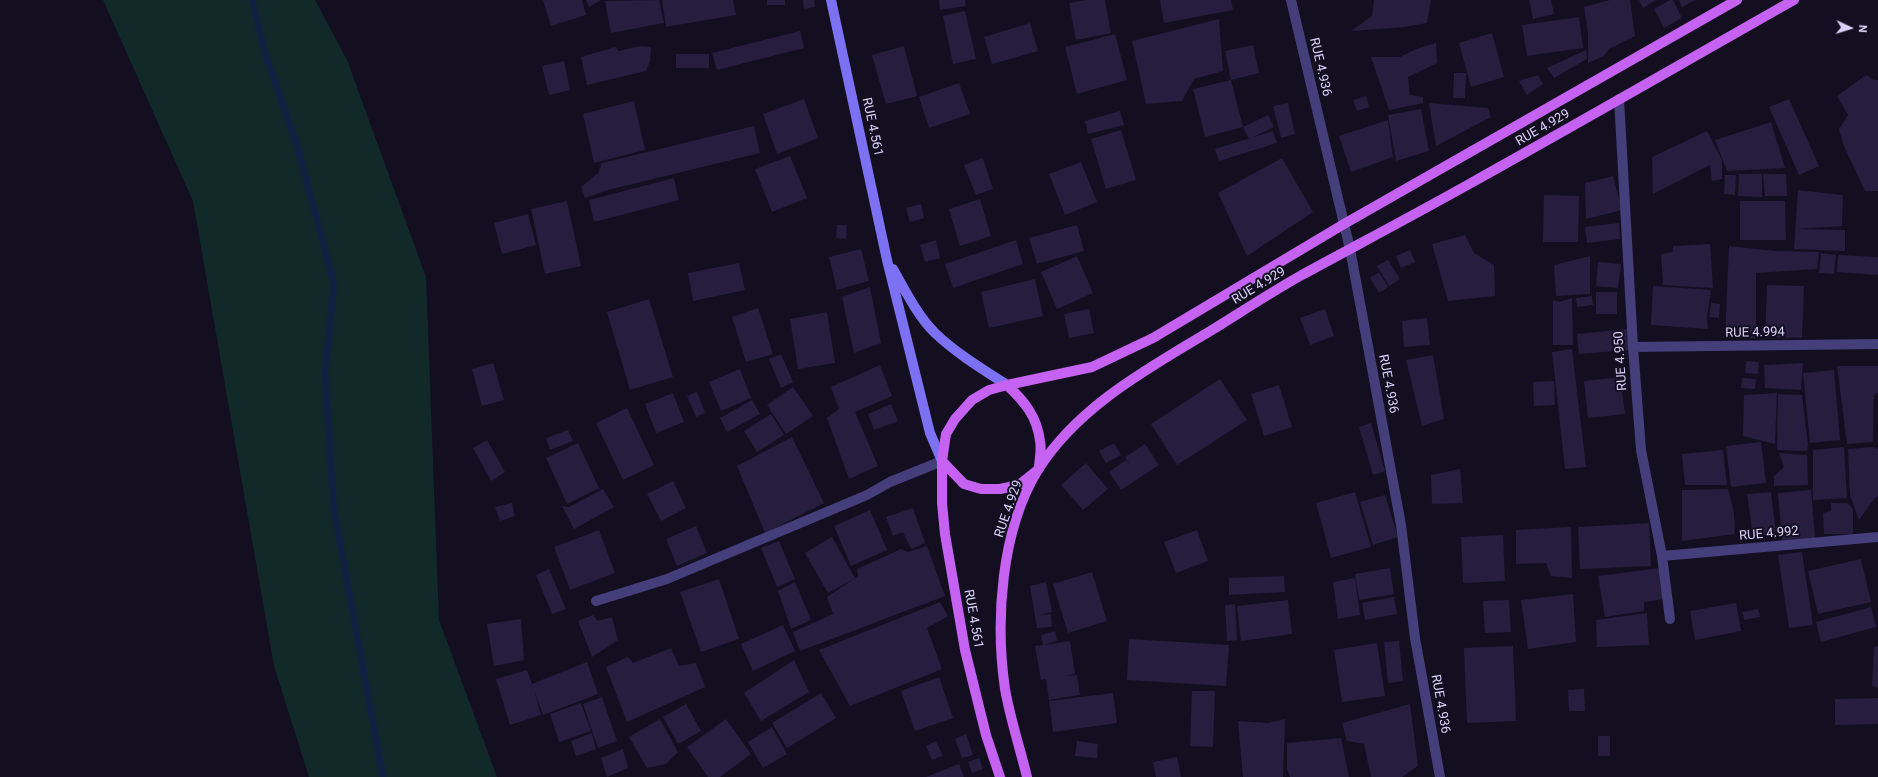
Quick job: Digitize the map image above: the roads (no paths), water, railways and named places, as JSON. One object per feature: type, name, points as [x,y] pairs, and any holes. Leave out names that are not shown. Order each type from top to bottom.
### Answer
[{"type":"main road","name":"RUE 4.561","points":[[831,0],[887,260],[930,433],[942,461]]},
{"type":"main road","name":"RUE 4.929","points":[[972,400],[989,390],[1007,385],[1092,367],[1153,338],[1344,224],[1737,0]]},
{"type":"main road","name":"RUE 4.929","points":[[1028,777],[1005,691],[1001,654],[1000,614],[1003,581],[1011,538],[1026,494],[1039,469],[1080,419],[1128,382],[1297,278],[1471,183],[1794,0]]},
{"type":"main road","name":"RUE 4.561","points":[[887,260],[919,312],[934,332],[976,365],[1007,385]]},
{"type":"main road","points":[[942,461],[964,484],[981,489],[1000,489],[1019,485],[1039,469],[1040,441],[1035,421],[1025,403],[1007,385]]},
{"type":"main road","name":"RUE 4.561","points":[[972,400],[955,419],[946,434],[942,461],[942,503],[945,534],[964,650],[986,735],[1000,777]]},
{"type":"street","name":"RUE 4.936","points":[[1291,0],[1350,249],[1401,525],[1415,638],[1440,777]]},
{"type":"street","name":"RUE 4.950","points":[[1619,99],[1633,347],[1641,450],[1662,556],[1670,619]]},
{"type":"street","name":"RUE 4.994","points":[[1633,347],[1878,344]]},
{"type":"street","points":[[596,600],[667,579],[866,495],[890,482],[942,461]]},
{"type":"street","name":"RUE 4.992","points":[[1662,556],[1878,537]]},
{"type":"waterway","points":[[252,0],[265,53],[298,148],[334,284],[325,374],[334,510],[383,777]]}]
